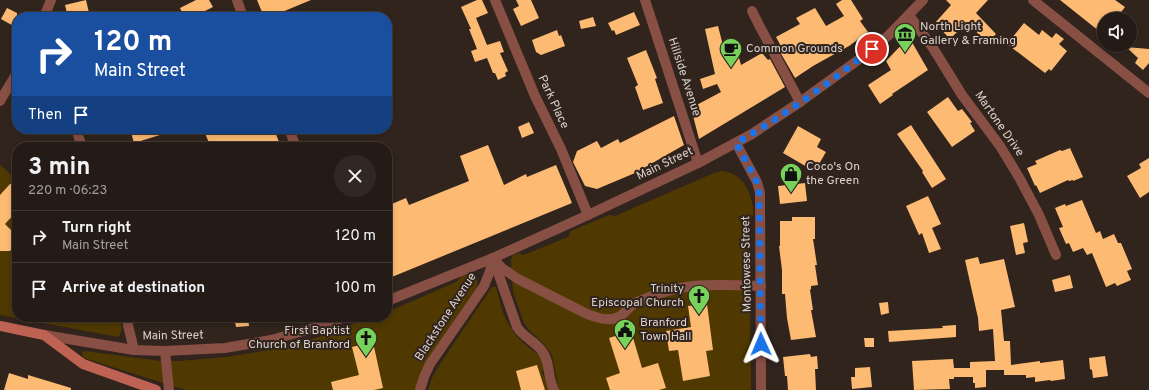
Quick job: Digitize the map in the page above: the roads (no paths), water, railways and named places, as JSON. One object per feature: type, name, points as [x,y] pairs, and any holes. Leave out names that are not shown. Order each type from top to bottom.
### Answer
[{"type":"main road","name":"Main Street","points":[[0,326],[44,335]]},
{"type":"main road","points":[[44,335],[83,364],[156,390]]},
{"type":"street","points":[[46,12],[51,0]]},
{"type":"street","points":[[237,0],[242,12]]},
{"type":"street","name":"Park Place","points":[[495,0],[535,96],[561,149],[588,215]]},
{"type":"street","name":"Hillside Avenue","points":[[644,0],[698,163]]},
{"type":"street","name":"Main Street","points":[[392,299],[493,258],[588,215],[698,163],[752,134],[800,102],[865,55],[888,35],[923,0]]},
{"type":"street","points":[[1033,0],[1149,93]]},
{"type":"street","points":[[752,11],[800,102]]},
{"type":"street","name":"Martone Drive","points":[[909,15],[933,48],[962,95],[1000,146],[1020,179],[1039,216],[1056,255]]},
{"type":"street","points":[[0,101],[12,81]]},
{"type":"street","name":"Montowese Street","points":[[736,143],[757,182],[759,189],[761,390]]},
{"type":"street","points":[[493,258],[502,268],[518,279],[585,313],[594,317],[605,319],[619,317],[632,304],[676,289],[701,286],[761,286]]},
{"type":"street","points":[[493,258],[517,327],[544,354],[548,363],[550,378],[554,390]]},
{"type":"street","name":"Blackstone Avenue","points":[[420,390],[430,364],[484,286],[490,272],[493,258]]},
{"type":"street","points":[[127,322],[134,350]]},
{"type":"street","name":"Main Street","points":[[44,335],[134,350],[166,351],[225,348],[271,340],[331,322]]},
{"type":"street","points":[[166,351],[169,390]]},
{"type":"place","name":"North Light Gallery & Framing","points":[[905,54]]},
{"type":"place","name":"Common Grounds","points":[[731,68]]},
{"type":"place","name":"Coco's On the Green","points":[[791,194]]},
{"type":"place","name":"Trinity Episcopal Church","points":[[699,316]]},
{"type":"place","name":"Branford Town Hall","points":[[625,350]]},
{"type":"place","name":"First Baptist Church of Branford","points":[[366,358]]}]
